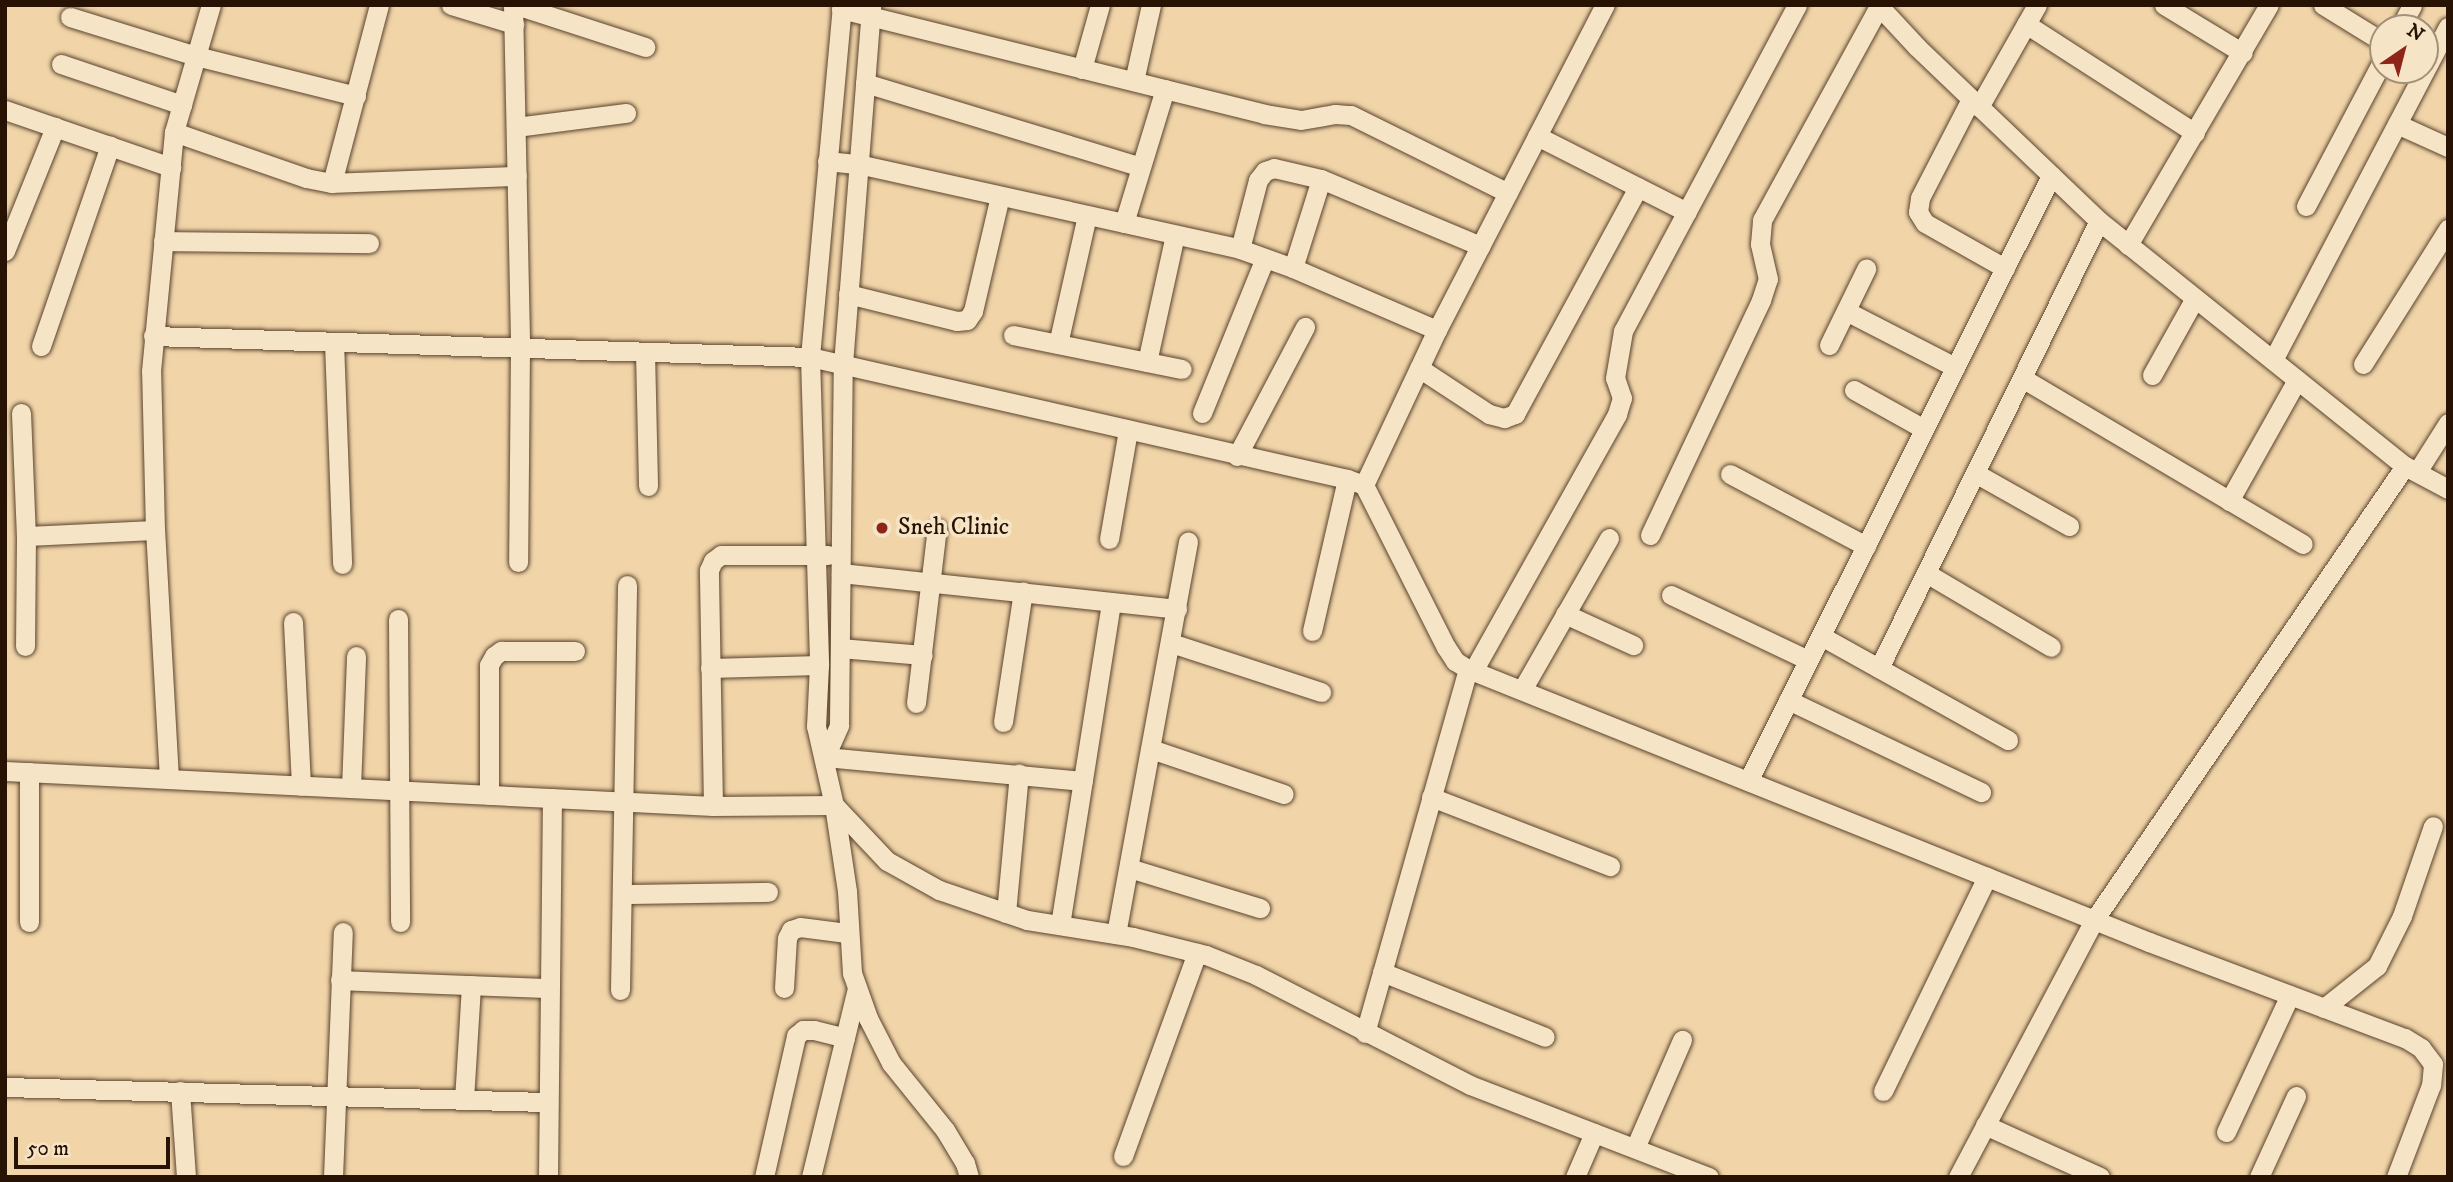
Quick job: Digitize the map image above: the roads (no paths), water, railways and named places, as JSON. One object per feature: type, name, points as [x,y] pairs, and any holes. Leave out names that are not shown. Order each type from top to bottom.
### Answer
[{"type":"street","points":[[332,183],[379,5]]},
{"type":"street","points":[[451,5],[514,11],[645,47]]},
{"type":"street","points":[[1082,69],[1100,5]]},
{"type":"street","points":[[1134,82],[1151,5]]},
{"type":"street","points":[[1312,631],[1355,482],[1419,368],[1605,5]]},
{"type":"street","points":[[1365,1033],[1470,670],[1617,414],[1622,398],[1615,378],[1623,331],[1797,5]]},
{"type":"street","points":[[2006,268],[1925,223],[1918,212],[1920,198],[1975,103],[2037,5]]},
{"type":"street","points":[[2164,5],[2243,53]]},
{"type":"street","points":[[2128,245],[2269,5]]},
{"type":"street","points":[[2323,5],[2369,33]]},
{"type":"street","points":[[169,779],[155,530],[153,336],[174,132],[209,6]]},
{"type":"street","points":[[1650,535],[1765,290],[1768,279],[1760,244],[1762,220],[1879,6],[1975,103],[2099,221],[2411,469],[2448,489]]},
{"type":"street","points":[[969,1177],[965,1163],[945,1130],[891,1063],[868,1018],[857,989],[847,933],[847,891],[834,805],[816,726],[819,665],[810,356],[841,7],[871,11],[1082,69],[1301,120],[1335,114],[1351,115],[1508,193]]},
{"type":"street","points":[[514,11],[520,348],[518,562]]},
{"type":"street","points":[[825,757],[839,725],[843,364],[871,11]]},
{"type":"street","points":[[70,18],[196,56],[356,96]]},
{"type":"street","points":[[2026,24],[2195,133]]},
{"type":"street","points":[[2273,360],[2448,27]]},
{"type":"street","points":[[61,64],[182,105]]},
{"type":"street","points":[[865,83],[1141,167]]},
{"type":"street","points":[[2306,206],[2370,84]]},
{"type":"street","points":[[1124,223],[1165,89]]},
{"type":"street","points":[[5,110],[171,167]]},
{"type":"street","points":[[516,127],[626,113]]},
{"type":"street","points":[[2397,124],[2448,147]]},
{"type":"street","points":[[5,251],[55,127]]},
{"type":"street","points":[[174,132],[306,178],[332,183],[517,176]]},
{"type":"street","points":[[1537,136],[1687,212]]},
{"type":"street","points":[[41,346],[110,146]]},
{"type":"street","points":[[827,160],[858,164],[1240,249],[1293,268],[1437,330]]},
{"type":"street","points":[[1240,249],[1258,180],[1265,171],[1274,168],[1321,179],[1480,247]]},
{"type":"street","points":[[1748,781],[2051,176]]},
{"type":"street","points":[[1293,268],[1321,179]]},
{"type":"street","points":[[1419,368],[1489,414],[1504,418],[1515,414],[1638,187]]},
{"type":"street","points":[[848,295],[957,321],[967,320],[973,311],[1000,196]]},
{"type":"street","points":[[1058,344],[1087,215]]},
{"type":"street","points":[[1879,668],[2099,221]]},
{"type":"street","points":[[2364,364],[2448,229]]},
{"type":"street","points":[[1147,362],[1175,235]]},
{"type":"street","points":[[163,241],[369,243]]},
{"type":"street","points":[[1202,413],[1265,258]]},
{"type":"street","points":[[1829,345],[1866,269]]},
{"type":"street","points":[[2152,374],[2195,298]]},
{"type":"street","points":[[1846,311],[1955,367]]},
{"type":"street","points":[[1237,456],[1305,327]]},
{"type":"street","points":[[1013,335],[1182,369]]},
{"type":"street","points":[[153,336],[810,356],[1355,482],[1446,647],[1455,660],[1470,670],[2095,920],[2405,1038],[2421,1048],[2433,1064],[2431,1086],[2396,1177]]},
{"type":"street","points":[[334,342],[342,564]]},
{"type":"street","points":[[645,352],[648,486]]},
{"type":"street","points":[[2022,378],[2303,544]]},
{"type":"street","points":[[2229,501],[2297,380]]},
{"type":"street","points":[[1854,390],[1924,429]]},
{"type":"street","points":[[21,413],[26,536],[25,646]]},
{"type":"street","points":[[1958,1177],[2095,920],[2411,469],[2448,423]]},
{"type":"street","points":[[1109,540],[1128,430]]},
{"type":"street","points":[[1975,473],[2069,526]]},
{"type":"street","points":[[1730,474],[1866,546]]},
{"type":"street","points":[[916,703],[937,528]]},
{"type":"street","points":[[26,536],[155,530]]},
{"type":"street","points":[[1522,690],[1609,538]]},
{"type":"street","points":[[1116,934],[1188,542]]},
{"type":"street","points":[[713,806],[709,570],[713,561],[721,555],[816,555],[841,564],[932,583],[1177,609]]},
{"type":"street","points":[[1926,573],[2051,647]]},
{"type":"street","points":[[620,990],[627,585]]},
{"type":"street","points":[[1003,722],[1023,592]]},
{"type":"street","points":[[1671,595],[1808,660]]},
{"type":"street","points":[[1060,925],[1111,601]]},
{"type":"street","points":[[1565,614],[1633,645]]},
{"type":"street","points":[[398,619],[400,922]]},
{"type":"street","points":[[293,622],[301,786]]},
{"type":"street","points":[[1821,636],[2008,740]]},
{"type":"street","points":[[1171,643],[1321,692]]},
{"type":"street","points":[[840,648],[923,655]]},
{"type":"street","points":[[489,795],[489,665],[494,656],[501,651],[575,651]]},
{"type":"street","points":[[351,789],[356,656]]},
{"type":"street","points":[[710,668],[819,665]]},
{"type":"street","points":[[1788,700],[1981,792]]},
{"type":"street","points":[[1151,749],[1284,794]]},
{"type":"street","points":[[825,757],[1083,781]]},
{"type":"street","points":[[5,771],[713,806],[834,805],[887,861],[939,890],[1006,913],[1197,953],[1256,975],[1470,1085],[1635,1148],[1677,1171],[1709,1177]]},
{"type":"street","points":[[29,772],[29,922]]},
{"type":"street","points":[[1006,913],[1019,774]]},
{"type":"street","points":[[1432,797],[1610,866]]},
{"type":"street","points":[[548,1177],[552,798]]},
{"type":"street","points":[[2323,1007],[2377,966],[2402,916],[2433,826]]},
{"type":"street","points":[[1129,868],[1260,908]]},
{"type":"street","points":[[1883,1091],[1987,877]]},
{"type":"street","points":[[622,894],[768,892]]},
{"type":"street","points":[[784,988],[787,938],[791,930],[800,927],[847,933]]},
{"type":"street","points":[[333,1177],[342,932]]},
{"type":"street","points":[[1123,1156],[1197,953]]},
{"type":"street","points":[[1382,972],[1545,1037]]},
{"type":"street","points":[[340,980],[549,988]]},
{"type":"street","points":[[464,1100],[471,985]]},
{"type":"street","points":[[811,1177],[857,989]]},
{"type":"street","points":[[2226,1132],[2290,995]]},
{"type":"street","points":[[764,1177],[796,1036],[803,1030],[814,1030],[845,1038]]},
{"type":"street","points":[[1635,1148],[1682,1040]]},
{"type":"street","points":[[5,1087],[547,1102]]},
{"type":"street","points":[[180,1091],[186,1177]]},
{"type":"street","points":[[2259,1177],[2296,1096]]},
{"type":"street","points":[[1986,1125],[2100,1177]]},
{"type":"street","points":[[1575,1177],[1594,1133]]},
{"type":"place","name":"Sneh Clinic","points":[[882,528]]}]
